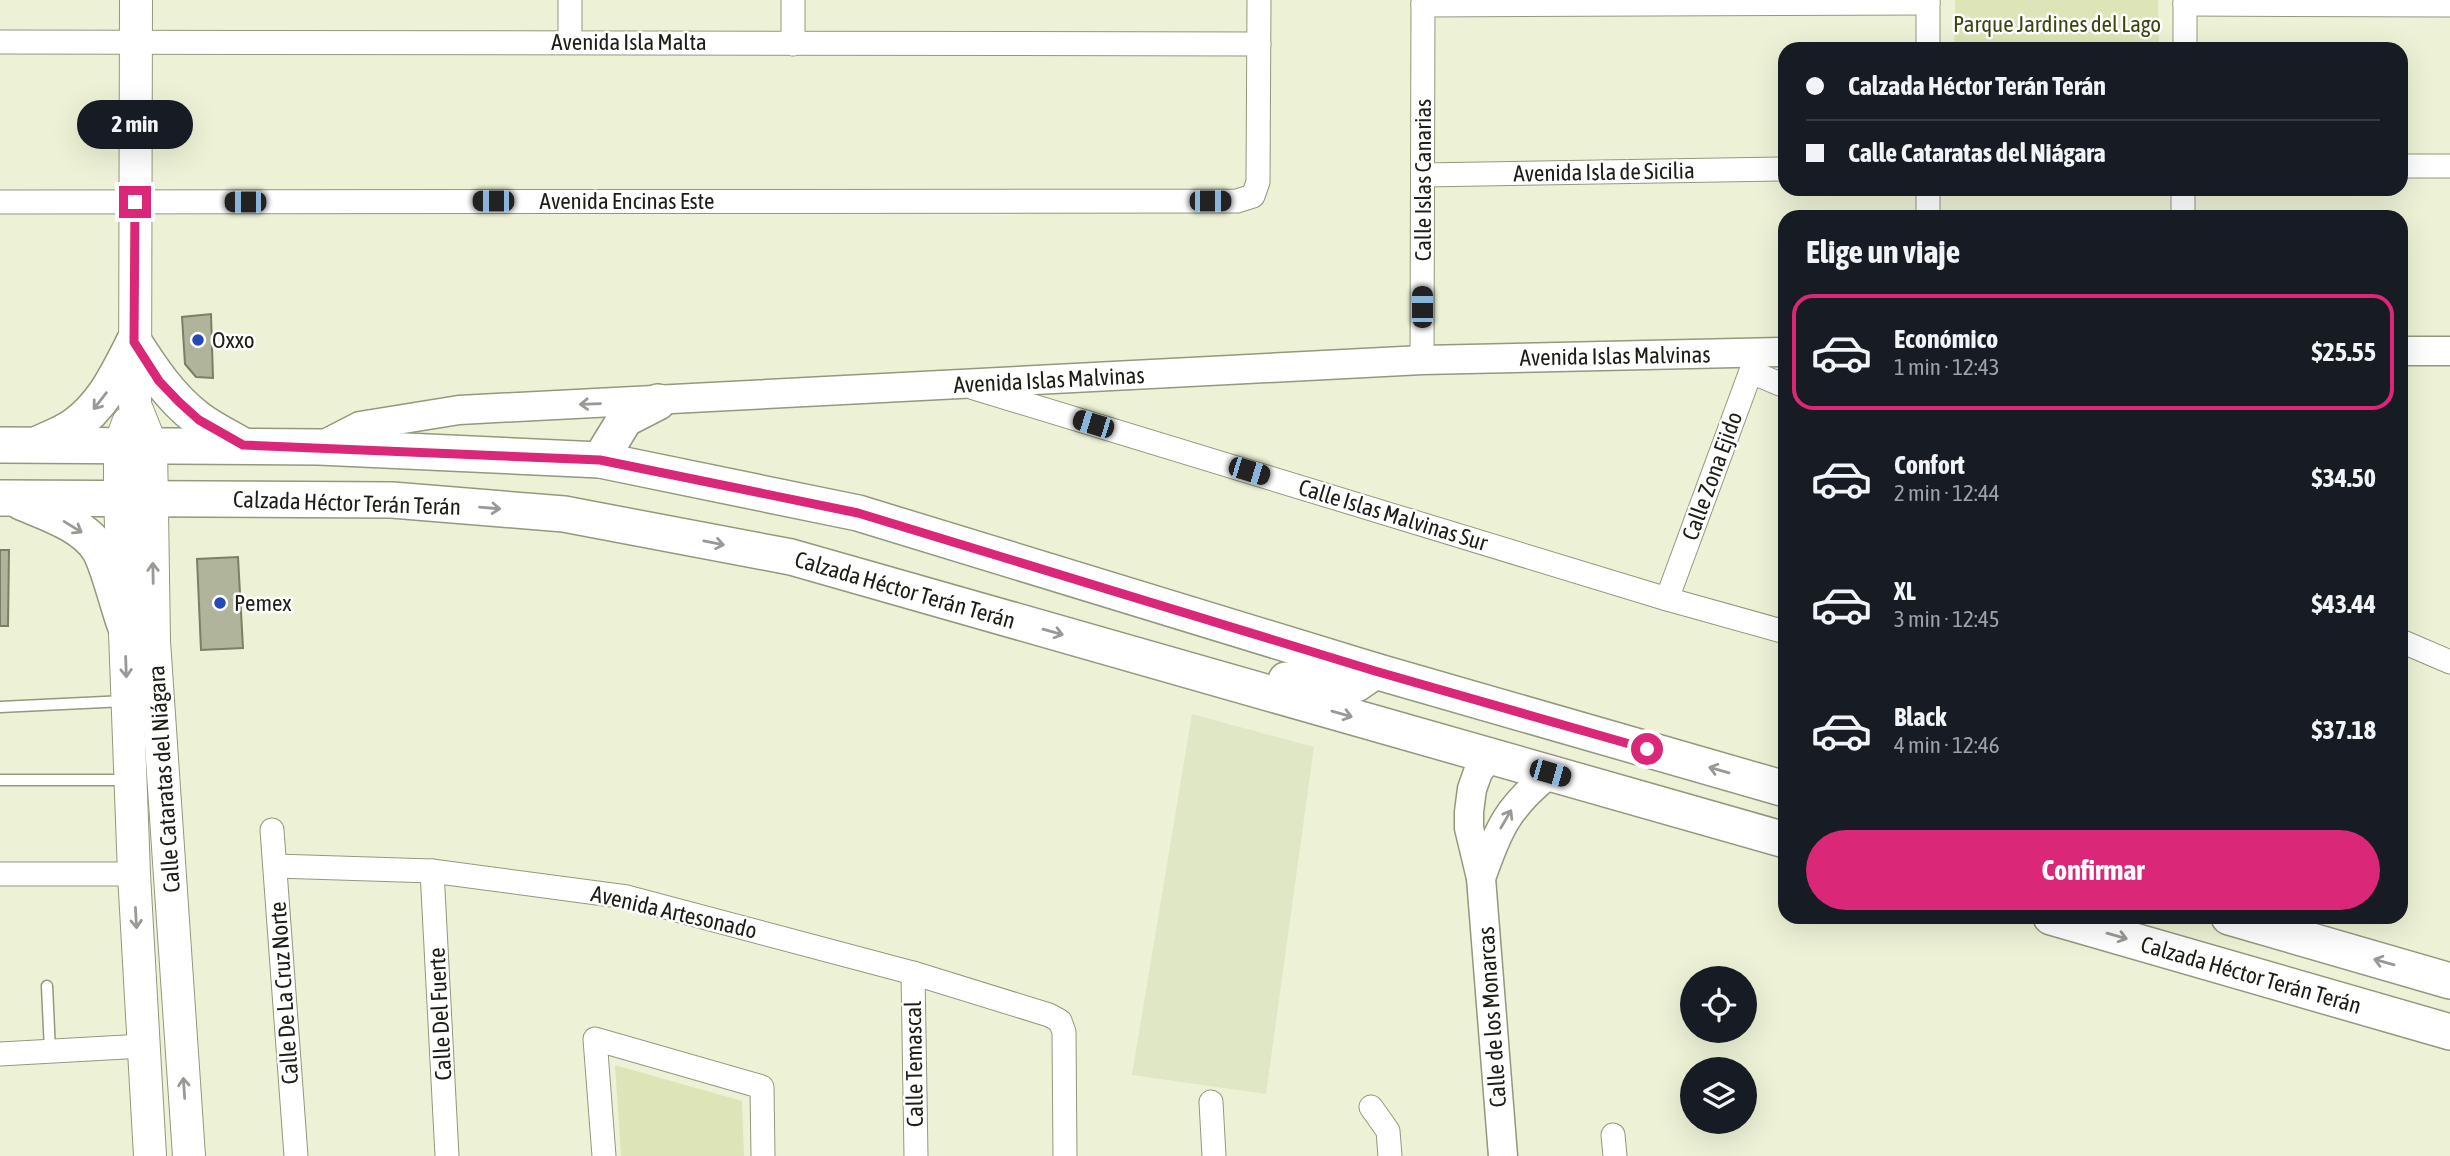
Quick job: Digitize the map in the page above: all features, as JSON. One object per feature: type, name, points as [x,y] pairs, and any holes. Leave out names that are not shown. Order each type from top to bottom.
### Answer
[{"type":"main road","name":"Calle Cataratas del Niágara","points":[[136,0],[136,499],[125,625],[134,874],[150,1156]]},
{"type":"main road","points":[[37,444],[74,427],[95,409],[112,386],[134,342]]},
{"type":"main road","points":[[134,342],[159,381],[179,402],[199,420],[243,445]]},
{"type":"main road","points":[[600,460],[625,419],[658,402]]},
{"type":"main road","points":[[0,445],[243,445],[600,460],[858,513],[1375,671],[1778,787]]},
{"type":"main road","points":[[6,498],[55,517],[88,537],[100,552],[125,625]]},
{"type":"main road","name":"Calzada Héctor Terán Terán","points":[[6,498],[391,500],[564,514],[791,558],[1778,838]]},
{"type":"main road","name":"Calle Cataratas del Niágara","points":[[136,499],[154,641],[189,1156]]},
{"type":"main road","points":[[1192,671],[1228,672],[1337,687],[1356,684],[1375,671]]},
{"type":"main road","points":[[1490,756],[1501,747],[1532,740],[1553,741],[1622,759],[1647,760],[1672,756]]},
{"type":"main road","name":"Calzada Héctor Terán Terán","points":[[2075,924],[2450,1032]]},
{"type":"main road","points":[[2253,924],[2450,981]]},
{"type":"street","points":[[570,0],[570,42]]},
{"type":"street","points":[[793,0],[793,44]]},
{"type":"street","points":[[1259,0],[1259,44]]},
{"type":"street","points":[[1423,2],[1928,1],[1928,42]]},
{"type":"street","name":"Calle Islas Canarias","points":[[1422,360],[1423,2]]},
{"type":"street","points":[[2185,42],[2185,2],[2450,5]]},
{"type":"street","name":"Avenida Isla Malta","points":[[0,42],[1259,44]]},
{"type":"street","name":"Avenida Encinas Este","points":[[0,202],[1237,201],[1253,196],[1258,182],[1259,44]]},
{"type":"street","points":[[2408,166],[2450,166]]},
{"type":"street","name":"Avenida Isla de Sicilia","points":[[1423,175],[1778,169]]},
{"type":"street","points":[[2408,351],[2450,351]]},
{"type":"street","points":[[1764,359],[1778,377]]},
{"type":"street","name":"Avenida Islas Malvinas","points":[[319,447],[360,426],[459,410],[658,402],[1422,360],[1764,359]]},
{"type":"street","name":"Calle Zona Ejido","points":[[1667,599],[1764,359]]},
{"type":"street","name":"Calle Islas Malvinas Sur","points":[[962,384],[1667,599],[1778,630]]},
{"type":"street","points":[[2408,644],[2450,662]]},
{"type":"street","name":"Calle de los Monarcas","points":[[1490,756],[1478,772],[1472,789],[1469,828],[1481,878],[1503,1156]]},
{"type":"street","name":"Calle de los Monarcas","points":[[1481,878],[1508,813],[1524,794],[1550,773]]},
{"type":"street","name":"Calle De La Cruz Norte","points":[[272,830],[296,1156]]},
{"type":"street","name":"Avenida Artesonado","points":[[276,866],[432,871],[627,897],[913,973],[1049,1015],[1060,1021],[1064,1032],[1065,1156]]},
{"type":"street","name":"Calle Del Fuerte","points":[[432,871],[447,1156]]},
{"type":"street","points":[[0,874],[134,874]]},
{"type":"street","name":"Calle Temascal","points":[[913,973],[915,1156]]},
{"type":"street","points":[[604,1156],[595,1039],[762,1087],[763,1156]]},
{"type":"street","points":[[0,1054],[143,1046]]},
{"type":"street","points":[[1211,1102],[1214,1156]]},
{"type":"street","points":[[1371,1107],[1388,1130],[1390,1156]]},
{"type":"lane","points":[[0,707],[128,701]]},
{"type":"lane","points":[[0,780],[130,780]]},
{"type":"lane","points":[[47,986],[50,1051]]},
{"type":"shaded area","points":[[1192,714],[1314,747],[1266,1094],[1132,1075]]},
{"type":"green space","name":"Parque Jardines del Lago","points":[[1955,0],[2158,0],[2159,42],[1954,42]]},
{"type":"green space","points":[[615,1065],[742,1101],[744,1156],[621,1156]]},
{"type":"building","name":"Oxxo","points":[[211,314],[213,378],[196,377],[185,364],[182,317]]},
{"type":"building","points":[[0,550],[9,550],[8,626],[0,626]]},
{"type":"building","name":"Pemex","points":[[238,557],[243,648],[201,650],[197,559]]},
{"type":"place","name":"Oxxo","points":[[198,340]]},
{"type":"place","name":"Pemex","points":[[220,603]]},
{"type":"route","points":[[135,202],[134,342],[159,381],[179,402],[199,420],[243,445],[600,460],[858,513],[1375,671],[1647,749]]}]
